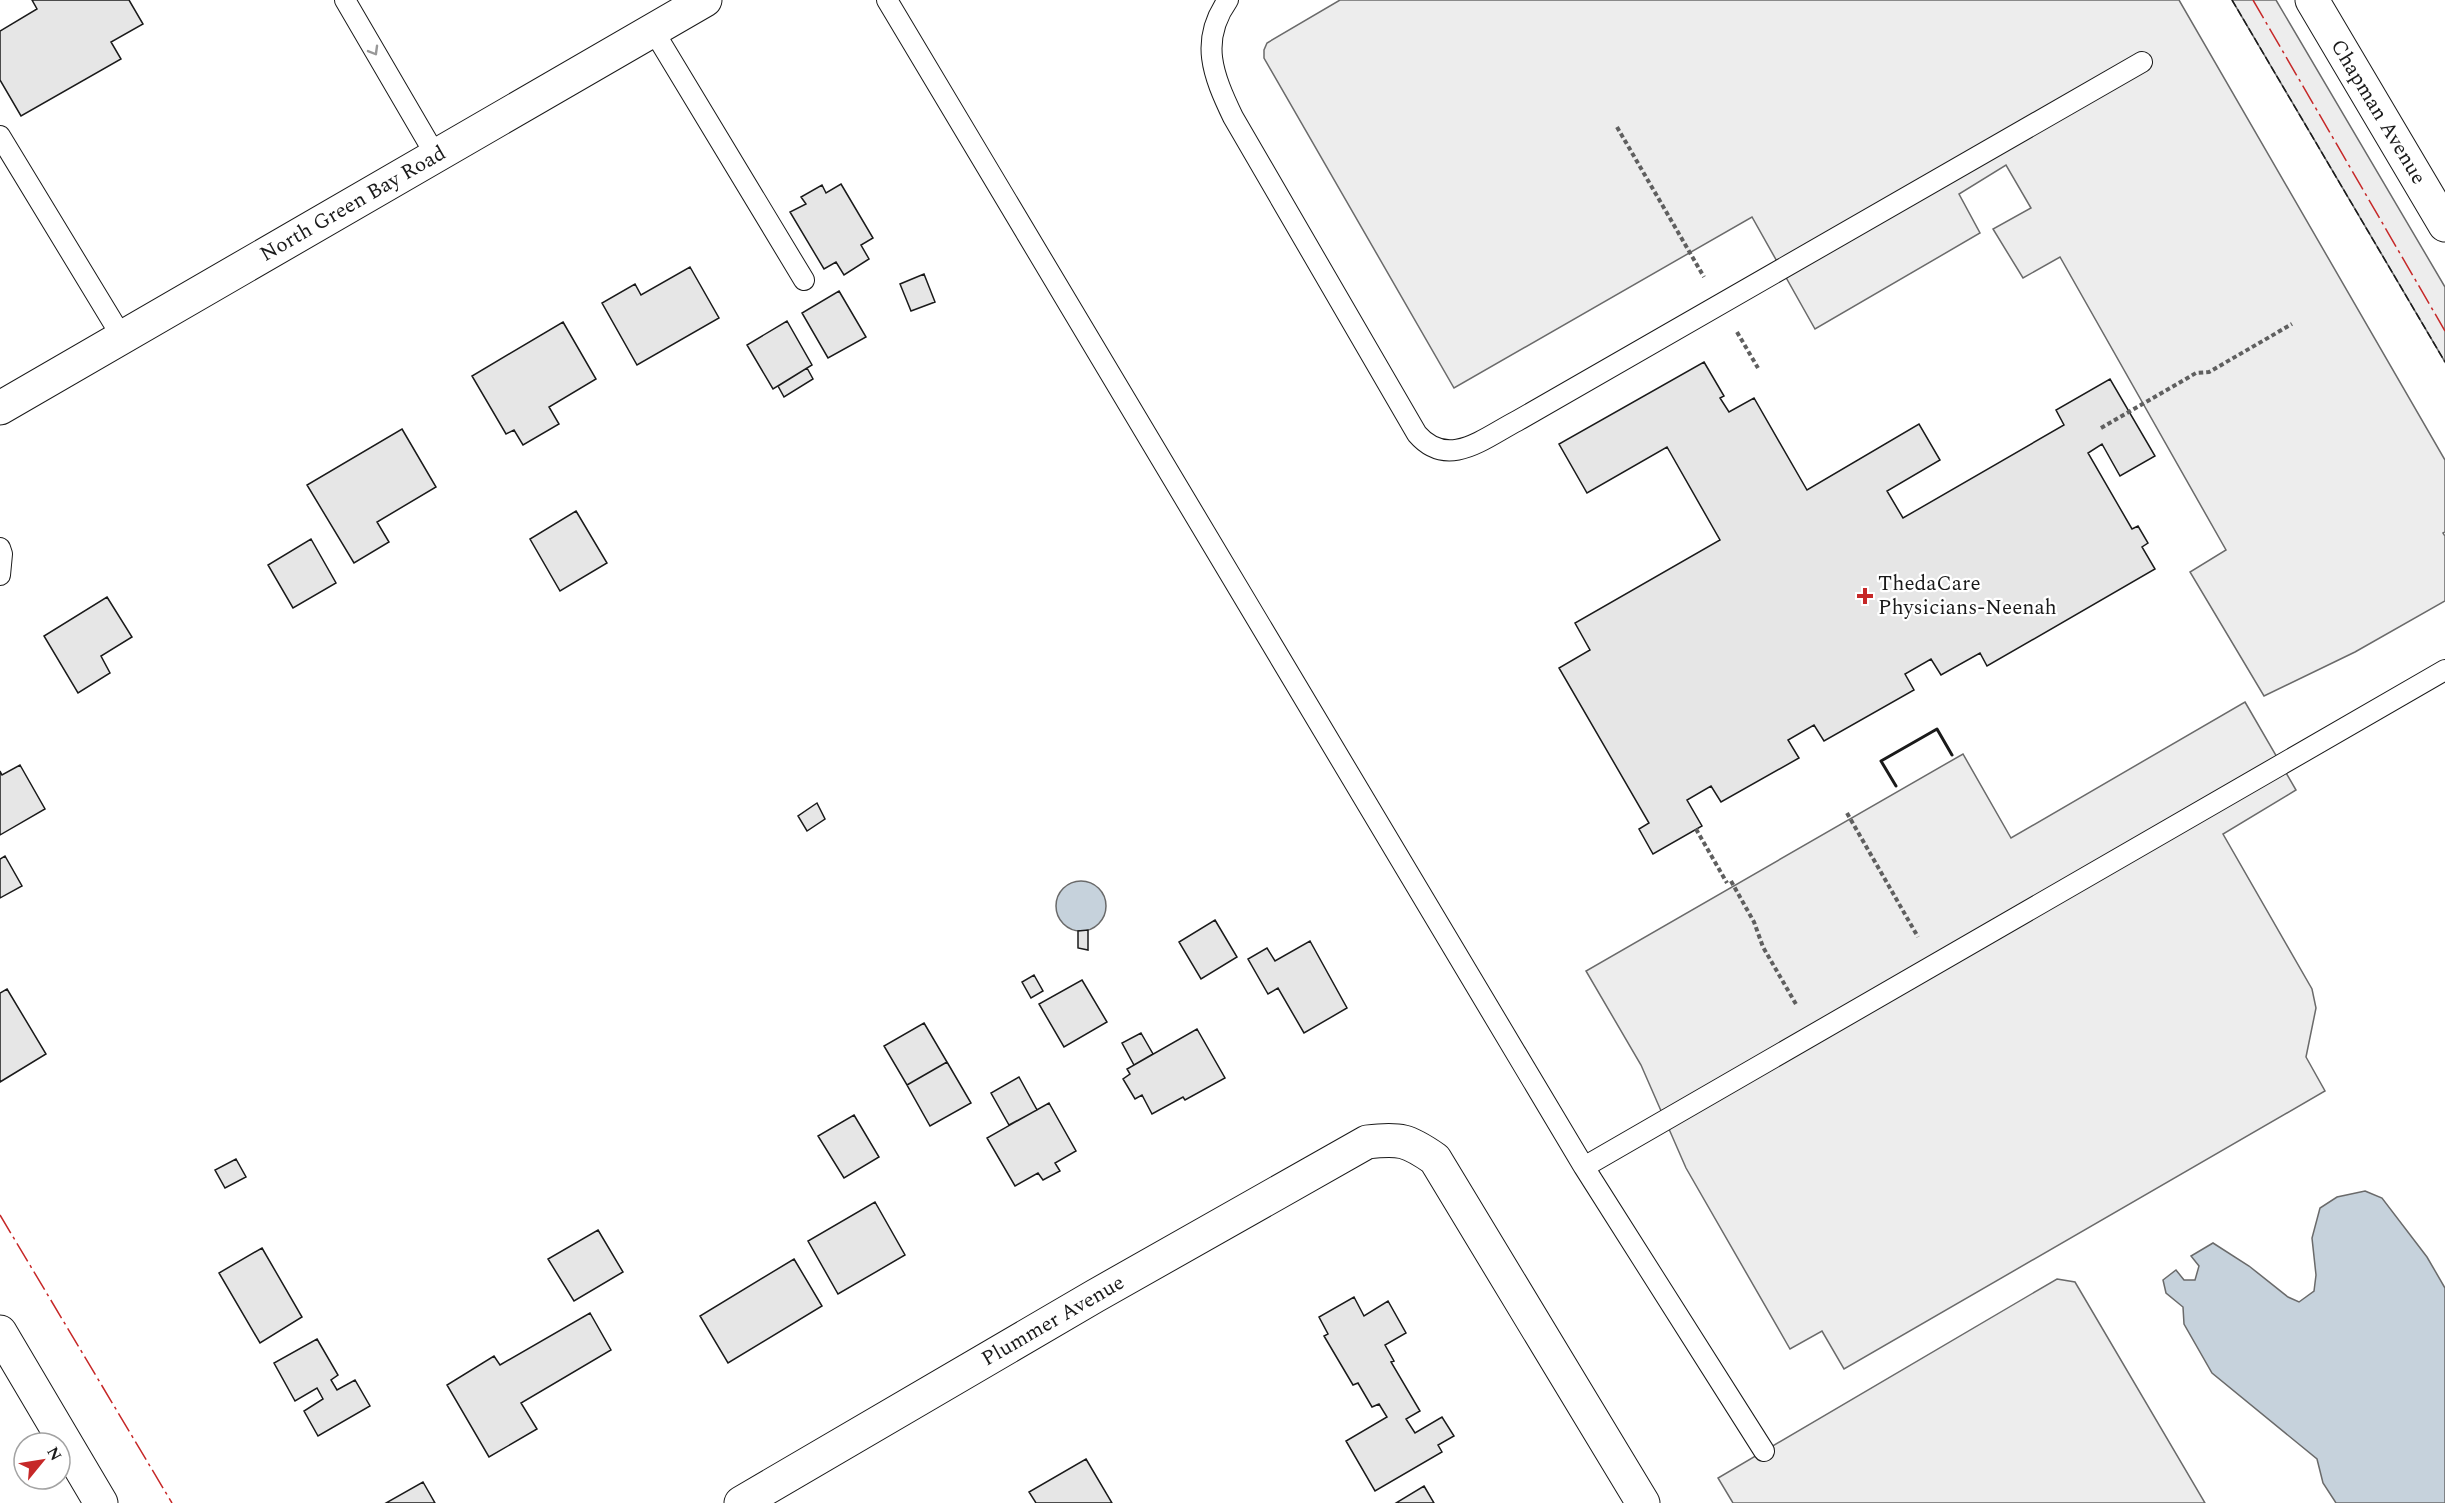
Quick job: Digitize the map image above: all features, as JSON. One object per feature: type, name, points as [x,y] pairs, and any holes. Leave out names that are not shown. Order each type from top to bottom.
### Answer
[{"type":"street","name":"North Green Bay Road","points":[[0,408],[705,0]]},
{"type":"street","name":"Chapman Avenue","points":[[2312,0],[2445,225]]},
{"type":"street","name":"Plummer Avenue","points":[[741,1503],[1095,1296],[1367,1142],[1388,1139],[1412,1143],[1435,1160],[1643,1503]]},
{"type":"street","points":[[0,1332],[101,1503]]},
{"type":"lane","points":[[345,0],[436,156]]},
{"type":"lane","points":[[887,0],[1584,1167],[1764,1451]]},
{"type":"lane","points":[[1228,0],[1217,16],[1211,42],[1220,89],[1233,117],[1417,435],[1427,446],[1450,452],[1469,446],[2142,62]]},
{"type":"lane","points":[[653,30],[804,280]]},
{"type":"lane","points":[[0,136],[122,337]]},
{"type":"lane","points":[[0,548],[2,554],[0,575]]},
{"type":"lane","points":[[1584,1167],[2445,670]]},
{"type":"path","points":[[1617,127],[1758,368]]},
{"type":"path","points":[[2101,428],[2196,373],[2209,372],[2292,324]]},
{"type":"path","points":[[1847,813],[1935,966]]},
{"type":"path","points":[[1696,829],[1754,922],[1762,947],[1814,1035]]},
{"type":"shaded area","points":[[1340,0],[2179,0],[2445,460],[2445,532],[2443,533],[2445,536],[2445,601],[2355,652],[2264,696],[2190,572],[2226,550],[2060,257],[2023,278],[1993,229],[2031,208],[2006,165],[1959,194],[1980,233],[1815,329],[1752,217],[1454,388],[1264,58],[1267,43]]},
{"type":"shaded area","points":[[2232,0],[2276,0],[2445,287],[2445,362]]},
{"type":"shaded area","points":[[2245,702],[2296,790],[2223,834],[2312,989],[2316,1008],[2306,1057],[2325,1091],[1844,1369],[1822,1331],[1790,1349],[1686,1168],[1641,1065],[1586,971],[1963,754],[2011,838]]},
{"type":"shaded area","points":[[1081,881],[1090,883],[1101,892],[1106,906],[1104,915],[1095,926],[1081,931],[1072,929],[1061,920],[1056,906],[1058,897],[1067,886]]},
{"type":"shaded area","points":[[2365,1191],[2382,1198],[2427,1257],[2445,1288],[2445,1503],[2336,1503],[2323,1483],[2317,1459],[2212,1373],[2184,1324],[2183,1307],[2166,1293],[2163,1280],[2176,1270],[2184,1280],[2195,1280],[2199,1266],[2191,1256],[2213,1243],[2249,1266],[2288,1297],[2299,1302],[2314,1291],[2316,1275],[2312,1238],[2320,1208],[2337,1197]]},
{"type":"shaded area","points":[[2057,1279],[2075,1282],[2205,1503],[1733,1503],[1718,1478]]},
{"type":"building","points":[[32,0],[129,0],[143,24],[111,42],[121,59],[21,116],[0,80],[0,31],[37,9]]},
{"type":"building","points":[[841,184],[873,238],[861,245],[869,259],[844,275],[836,262],[824,269],[790,212],[806,204],[801,197],[822,185],[826,193]]},
{"type":"building","points":[[690,267],[719,318],[637,365],[602,303],[635,284],[641,295]]},
{"type":"building","points":[[924,274],[935,302],[911,311],[900,284]]},
{"type":"building","points":[[839,291],[866,337],[828,358],[802,313]]},
{"type":"building","points":[[787,321],[812,365],[773,389],[747,345]]},
{"type":"building","points":[[563,322],[596,379],[549,407],[559,424],[523,445],[514,430],[506,434],[472,376]]},
{"type":"building","name":"ThedaCare Physicians-Neenah","points":[[1704,362],[1724,396],[1720,398],[1729,412],[1754,398],[1807,490],[1919,424],[1940,460],[1887,491],[1903,518],[2064,425],[2056,410],[2110,379],[2155,456],[2120,476],[2102,444],[2088,453],[2132,529],[2138,526],[2148,543],[2142,547],[2155,569],[1987,666],[1980,653],[1941,675],[1931,659],[1905,674],[1914,690],[1824,741],[1814,725],[1788,740],[1799,758],[1721,802],[1711,786],[1687,800],[1702,826],[1653,854],[1639,829],[1649,823],[1559,668],[1590,650],[1575,623],[1720,540],[1667,447],[1587,493],[1559,444]]},
{"type":"building","points":[[807,368],[813,379],[784,397],[778,386]]},
{"type":"building","points":[[402,429],[436,487],[377,522],[389,542],[354,563],[307,485]]},
{"type":"building","points":[[576,511],[607,563],[560,591],[530,539]]},
{"type":"building","points":[[311,539],[336,583],[293,608],[268,565]]},
{"type":"building","points":[[107,597],[132,637],[101,656],[110,673],[78,693],[44,636]]},
{"type":"building","points":[[20,765],[45,809],[0,835],[0,771],[2,775]]},
{"type":"building","points":[[817,803],[825,819],[807,831],[798,816]]},
{"type":"building","points":[[5,856],[22,886],[0,898],[0,859]]},
{"type":"building","points":[[1215,920],[1237,957],[1201,979],[1179,942]]},
{"type":"building","points":[[1088,930],[1088,950],[1078,948],[1078,931]]},
{"type":"building","points":[[1310,941],[1347,1008],[1304,1033],[1278,988],[1268,994],[1248,959],[1267,948],[1275,961]]},
{"type":"building","points":[[1034,975],[1043,991],[1031,998],[1022,982]]},
{"type":"building","points":[[1082,980],[1107,1022],[1064,1047],[1039,1004]]},
{"type":"building","points":[[7,989],[46,1054],[0,1082],[0,993]]},
{"type":"building","points":[[924,1023],[947,1062],[907,1085],[884,1046]]},
{"type":"building","points":[[1197,1029],[1225,1078],[1185,1100],[1183,1097],[1152,1114],[1142,1095],[1135,1099],[1123,1079],[1130,1074],[1127,1069]]},
{"type":"building","points":[[1141,1033],[1153,1054],[1134,1065],[1122,1043]]},
{"type":"building","points":[[947,1062],[971,1103],[930,1126],[907,1085]]},
{"type":"building","points":[[1019,1077],[1037,1110],[1009,1125],[991,1093]]},
{"type":"building","points":[[1049,1103],[1076,1151],[1055,1163],[1060,1171],[1043,1180],[1038,1173],[1015,1186],[987,1138]]},
{"type":"building","points":[[854,1115],[879,1157],[844,1178],[818,1136]]},
{"type":"building","points":[[236,1159],[246,1177],[225,1188],[215,1170]]},
{"type":"building","points":[[875,1202],[905,1255],[838,1294],[808,1241]]},
{"type":"building","points":[[598,1230],[623,1272],[574,1301],[548,1259]]},
{"type":"building","points":[[262,1248],[302,1317],[260,1343],[219,1273]]},
{"type":"building","points":[[794,1259],[822,1306],[728,1363],[700,1316]]},
{"type":"building","points":[[1354,1297],[1364,1316],[1388,1301],[1406,1333],[1385,1345],[1394,1361],[1391,1362],[1420,1411],[1406,1419],[1415,1433],[1442,1417],[1454,1436],[1438,1445],[1442,1452],[1375,1491],[1346,1441],[1387,1417],[1379,1404],[1372,1407],[1358,1383],[1353,1385],[1324,1336],[1328,1334],[1319,1317]]},
{"type":"building","points":[[590,1313],[611,1350],[521,1403],[537,1429],[489,1457],[447,1385],[494,1356],[500,1365]]},
{"type":"building","points":[[317,1339],[338,1375],[331,1380],[337,1390],[355,1380],[370,1406],[318,1436],[304,1411],[323,1399],[317,1388],[295,1401],[274,1363]]},
{"type":"building","points":[[1086,1459],[1112,1503],[1036,1503],[1029,1492]]},
{"type":"building","points":[[423,1482],[435,1503],[386,1503]]},
{"type":"building","points":[[1424,1486],[1434,1503],[1396,1503]]},
{"type":"fence","points":[[2232,0],[2445,362]]},
{"type":"wall","points":[[1896,786],[1881,761],[1937,729],[1952,755]]},
{"type":"power","points":[[2253,0],[2445,331]]},
{"type":"power","points":[[0,1215],[172,1503]]},
{"type":"place","name":"ThedaCare Physicians-Neenah","points":[[1865,596]]}]
